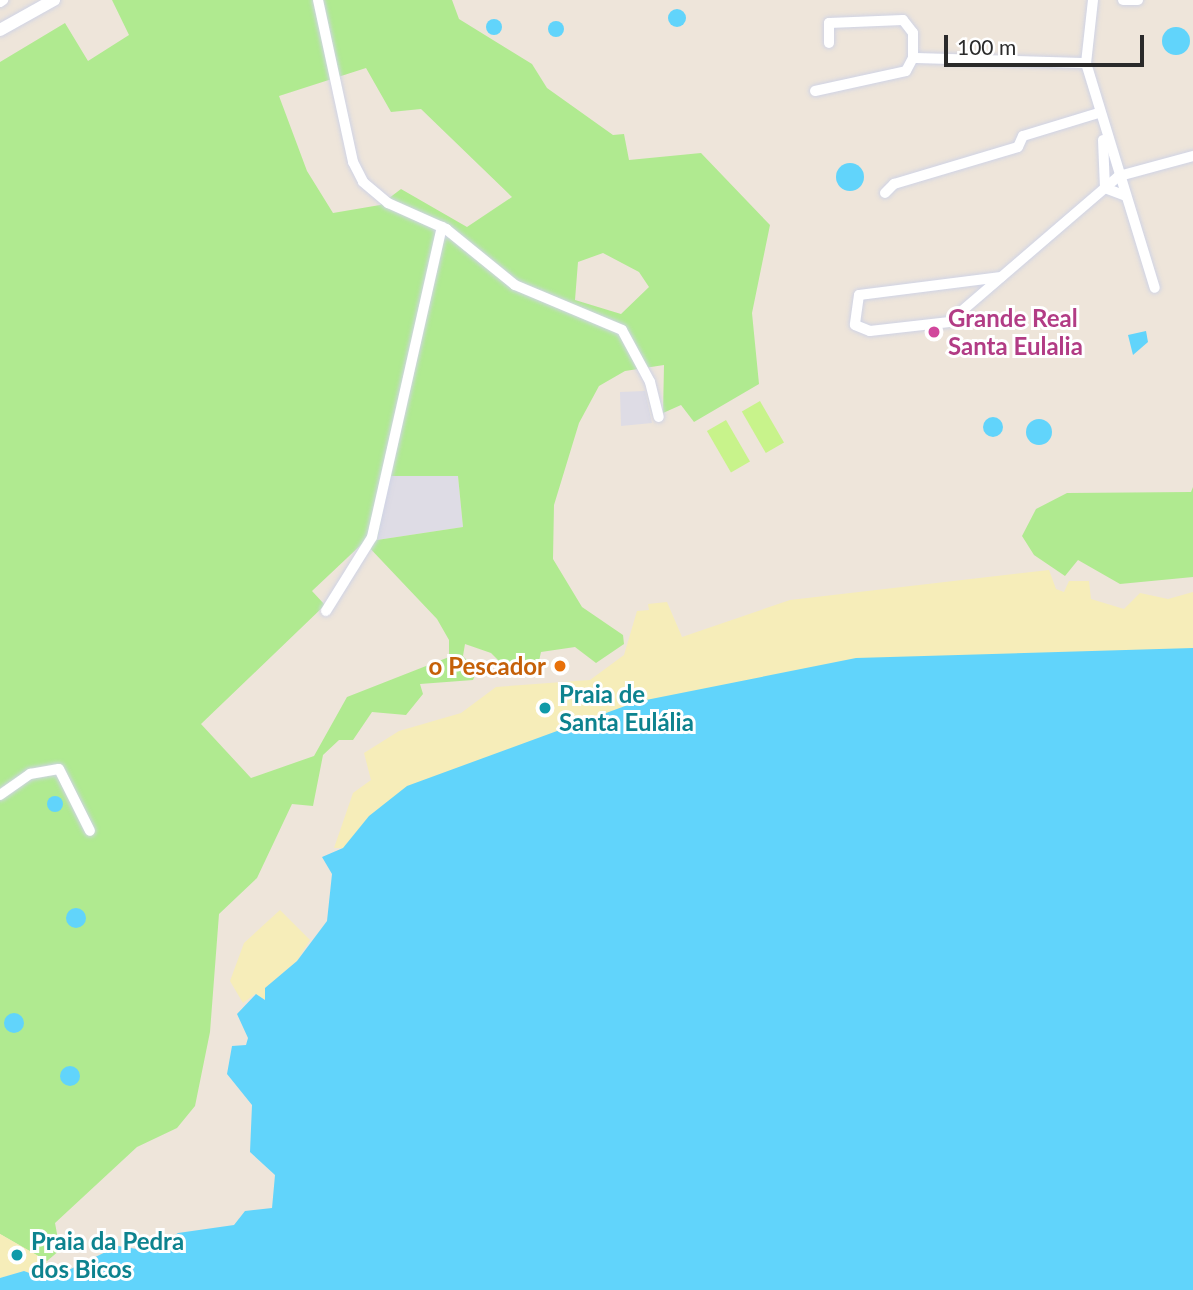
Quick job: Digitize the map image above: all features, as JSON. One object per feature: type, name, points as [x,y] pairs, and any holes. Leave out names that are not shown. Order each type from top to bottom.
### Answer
[{"type":"street","points":[[0,30],[54,0]]},
{"type":"street","points":[[318,0],[352,162],[363,182],[388,203],[442,227],[514,285],[622,330],[650,382],[659,418]]},
{"type":"street","points":[[1093,0],[1086,63],[1102,130],[1155,288]]},
{"type":"street","points":[[1123,0],[1138,0]]},
{"type":"street","points":[[815,91],[906,71],[913,58],[913,33],[903,20],[829,23],[829,43]]},
{"type":"street","points":[[913,58],[1086,63]]},
{"type":"street","points":[[885,193],[894,184],[1018,147],[1023,136],[1098,113]]},
{"type":"street","points":[[1102,130],[1105,188]]},
{"type":"street","points":[[1001,276],[859,295],[855,325],[870,331],[949,322],[1119,176],[1193,156]]},
{"type":"street","points":[[1105,188],[1126,197]]},
{"type":"street","points":[[326,611],[372,537],[442,227]]},
{"type":"street","points":[[0,795],[30,774],[58,769],[90,831]]},
{"type":"shaded area","points":[[645,391],[652,423],[621,426],[620,392]]},
{"type":"shaded area","points":[[390,476],[458,476],[463,527],[377,540]]},
{"type":"green space","points":[[112,0],[452,0],[459,19],[532,64],[547,88],[613,135],[624,134],[629,160],[701,153],[770,225],[752,313],[759,384],[694,422],[681,405],[663,413],[664,365],[625,371],[599,386],[579,423],[554,505],[553,559],[582,607],[623,635],[624,644],[596,663],[575,647],[541,652],[537,670],[530,674],[507,669],[491,653],[465,644],[463,656],[477,671],[473,680],[420,684],[423,694],[406,715],[372,712],[353,740],[339,740],[323,755],[313,806],[292,804],[257,878],[219,914],[210,1032],[195,1106],[177,1128],[137,1147],[55,1223],[60,1250],[47,1261],[0,1234],[0,62],[65,23],[88,61],[129,35]],"holes":[[[366,68],[391,112],[421,109],[512,197],[467,227],[401,189],[380,205],[333,213],[307,171],[279,96]],[[603,253],[639,272],[649,287],[621,314],[575,300],[578,262]],[[390,476],[458,476],[463,527],[377,540]],[[364,542],[437,619],[449,640],[449,657],[347,697],[314,756],[251,778],[201,724],[325,605],[312,591]]]},
{"type":"green space","points":[[760,401],[784,443],[766,453],[742,411]]},
{"type":"green space","points":[[726,420],[750,462],[731,473],[707,431]]},
{"type":"green space","points":[[1193,487],[1193,577],[1120,584],[1078,560],[1065,576],[1034,555],[1022,536],[1036,509],[1067,493],[1191,492]]},
{"type":"sand","points":[[1049,570],[1056,589],[1064,592],[1069,581],[1089,581],[1091,599],[1124,609],[1140,593],[1168,599],[1193,592],[1193,685],[335,933],[342,848],[334,848],[353,793],[371,780],[364,753],[399,731],[461,713],[496,687],[590,680],[624,655],[637,611],[649,610],[648,604],[667,602],[682,637],[790,600]]},
{"type":"sand","points":[[280,910],[310,940],[297,961],[265,988],[266,1000],[255,994],[243,1003],[230,981],[244,943]]},
{"type":"sand","name":"Praia da Pedra dos Bicos","points":[[0,1234],[47,1261],[48,1280],[24,1271],[0,1278]]},
{"type":"water","points":[[677,9],[683,12],[686,18],[683,24],[677,27],[671,24],[668,18],[671,12]]},
{"type":"water","points":[[494,19],[500,21],[500,33],[494,35],[488,33],[486,27],[488,21]]},
{"type":"water","points":[[556,21],[564,29],[556,37],[548,29]]},
{"type":"water","points":[[1176,27],[1186,31],[1190,41],[1186,51],[1176,55],[1166,51],[1162,41],[1166,31]]},
{"type":"water","points":[[850,163],[860,167],[864,177],[860,187],[850,191],[840,187],[836,177],[840,167]]},
{"type":"water","points":[[1146,331],[1148,342],[1133,355],[1128,335]]},
{"type":"water","points":[[993,417],[1000,420],[1003,427],[1000,434],[993,437],[986,434],[983,427],[986,420]]},
{"type":"water","points":[[1039,419],[1048,423],[1052,432],[1048,441],[1039,445],[1030,441],[1026,432],[1030,423]]},
{"type":"water","points":[[1193,648],[1193,1290],[0,1290],[0,1278],[24,1271],[48,1280],[118,1246],[150,1251],[178,1233],[234,1225],[245,1211],[272,1208],[275,1175],[250,1152],[252,1105],[227,1074],[232,1046],[246,1045],[248,1038],[237,1014],[256,994],[265,1000],[265,988],[297,961],[327,921],[332,874],[322,857],[343,848],[369,816],[407,786],[636,702],[856,658]]},
{"type":"water","points":[[55,796],[61,798],[61,810],[55,812],[49,810],[47,804],[49,798]]},
{"type":"water","points":[[76,908],[83,911],[86,918],[83,925],[76,928],[69,925],[66,918],[69,911]]},
{"type":"water","points":[[14,1013],[21,1016],[24,1023],[21,1030],[14,1033],[7,1030],[4,1023],[7,1016]]},
{"type":"water","points":[[70,1066],[77,1069],[80,1076],[77,1083],[70,1086],[63,1083],[60,1076],[63,1069]]},
{"type":"place","name":"Grande Real Santa Eulalia","points":[[934,332]]},
{"type":"place","name":"o Pescador","points":[[560,666]]},
{"type":"place","name":"Praia de Santa Eulália","points":[[545,708]]},
{"type":"place","name":"Praia da Pedra dos Bicos","points":[[17,1255]]}]
